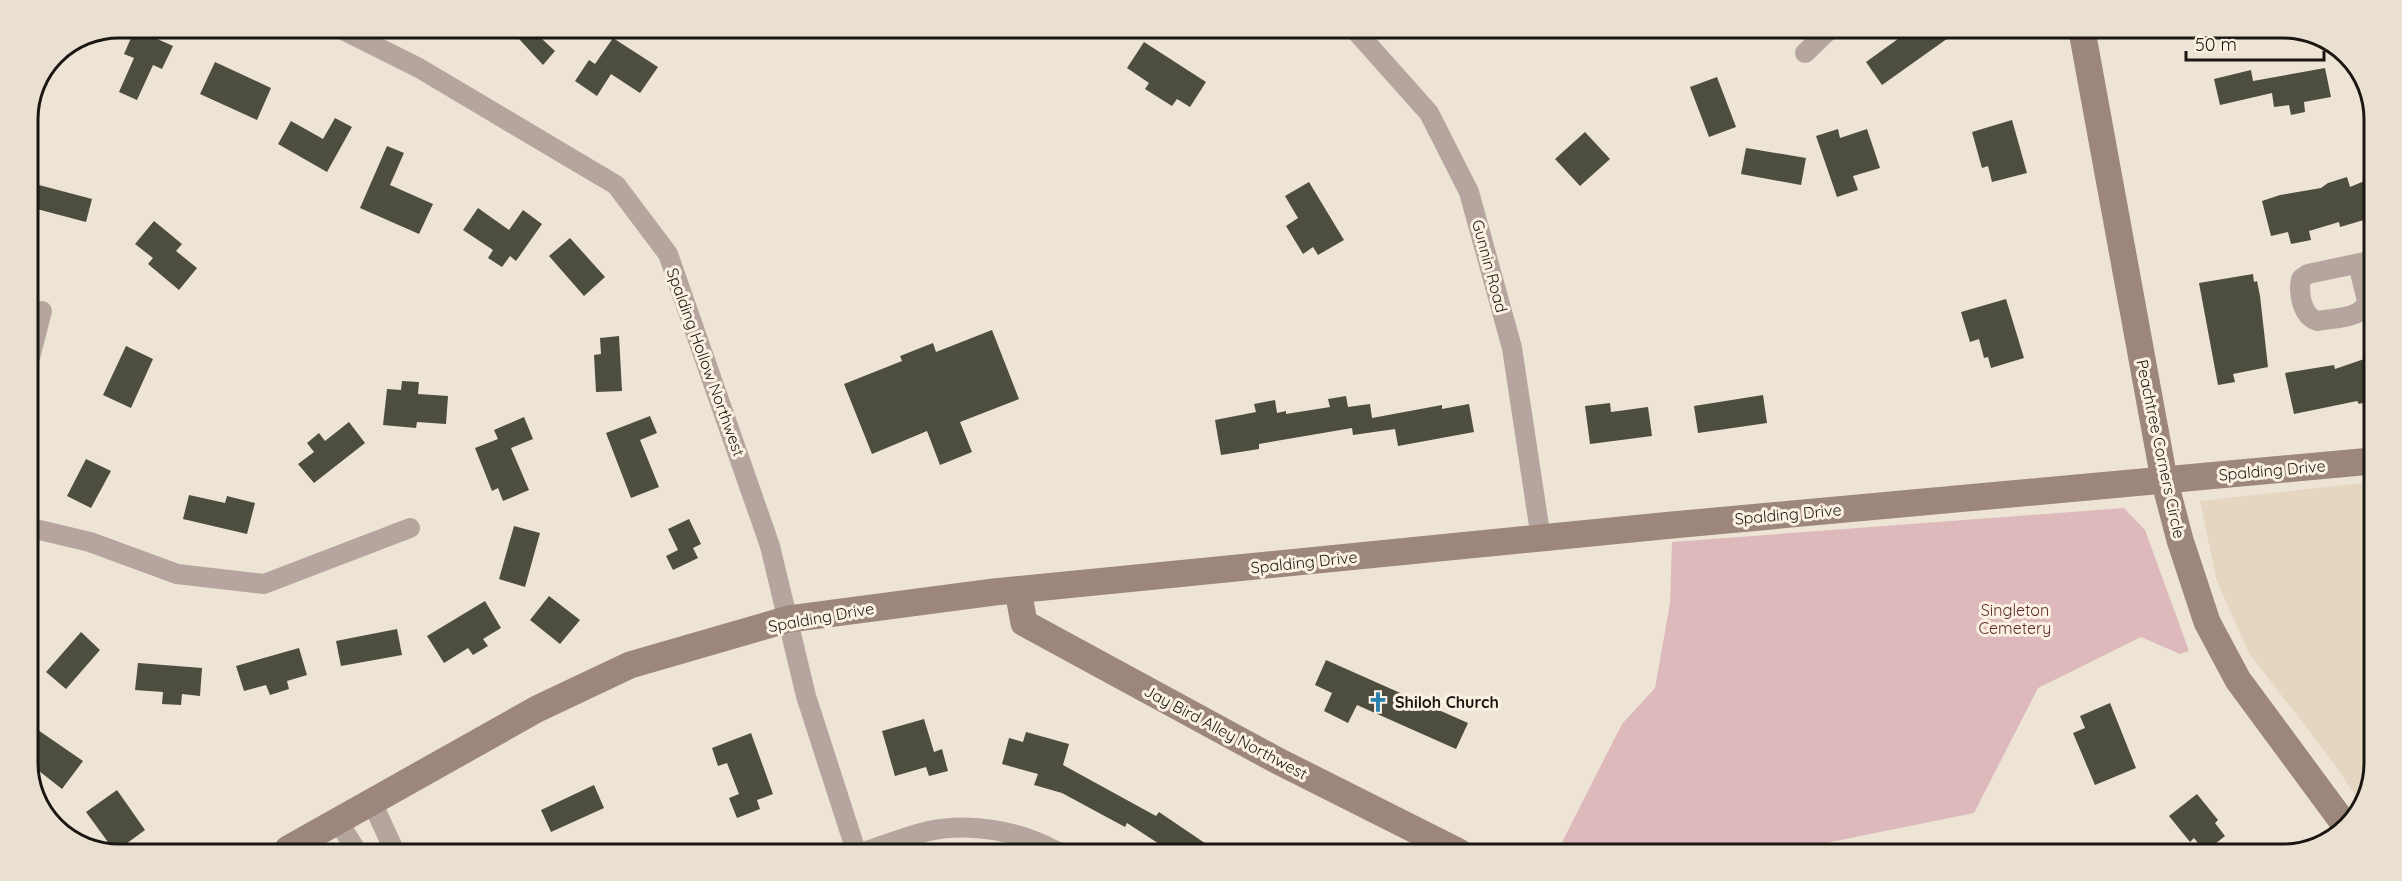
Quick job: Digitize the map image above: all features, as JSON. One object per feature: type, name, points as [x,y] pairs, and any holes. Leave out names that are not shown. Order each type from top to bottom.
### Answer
[{"type":"main road","name":"Peachtree Corners Circle","points":[[2083,38],[2164,479],[2180,540],[2207,622],[2238,680],[2341,819]]},
{"type":"main road","name":"Spalding Drive","points":[[297,844],[537,710],[630,665],[789,619],[1018,590],[2364,462]]},
{"type":"main road","name":"Jay Bird Alley Northwest","points":[[1018,590],[1024,623],[1278,761],[1443,844]]},
{"type":"street","name":"Spalding Hollow Northwest","points":[[359,38],[419,68],[616,185],[668,255],[754,499],[789,619],[806,696],[854,844]]},
{"type":"street","name":"Gunnin Road","points":[[1362,38],[1430,112],[1469,192],[1512,348],[1541,539]]},
{"type":"street","points":[[1805,54],[1821,38]]},
{"type":"street","points":[[38,326],[42,311]]},
{"type":"street","points":[[38,530],[90,542],[177,574],[264,584],[410,528]]},
{"type":"street","points":[[372,802],[391,844]]},
{"type":"street","points":[[338,820],[352,844]]},
{"type":"street","points":[[889,844],[930,831],[990,828],[1042,844]]},
{"type":"shaded area","points":[[2364,483],[2364,773],[2356,797],[2335,765],[2249,653],[2217,582],[2200,501]]},
{"type":"green space","name":"Singleton Cemetery","points":[[2124,508],[2145,530],[2189,651],[2180,654],[2141,637],[2038,688],[1974,813],[1821,844],[1561,844],[1622,724],[1655,688],[1670,603],[1672,542]]},
{"type":"building","points":[[131,38],[155,38],[173,46],[162,69],[153,65],[137,100],[119,92],[134,58],[124,54]]},
{"type":"building","points":[[518,38],[543,38],[555,51],[543,65]]},
{"type":"building","points":[[613,38],[658,67],[640,93],[611,74],[597,96],[575,81],[589,60],[595,64]]},
{"type":"building","points":[[1899,38],[1948,38],[1882,85],[1866,62]]},
{"type":"building","points":[[1144,42],[1206,82],[1190,107],[1177,99],[1172,106],[1145,89],[1149,83],[1127,68]]},
{"type":"building","points":[[215,62],[271,88],[257,120],[200,94]]},
{"type":"building","points":[[2325,68],[2331,97],[2304,102],[2305,112],[2291,115],[2289,105],[2274,107],[2272,93],[2220,105],[2214,79],[2251,70],[2253,81]]},
{"type":"building","points":[[1717,77],[1736,127],[1709,137],[1690,87]]},
{"type":"building","points":[[335,118],[352,127],[327,172],[278,144],[291,121],[323,139]]},
{"type":"building","points":[[2012,120],[2027,173],[1992,182],[1988,166],[1982,168],[1972,132]]},
{"type":"building","points":[[1838,129],[1840,138],[1867,129],[1880,168],[1853,176],[1858,190],[1837,197],[1816,136]]},
{"type":"building","points":[[1585,132],[1610,159],[1580,186],[1555,159]]},
{"type":"building","points":[[387,146],[404,153],[390,185],[433,204],[419,234],[360,208]]},
{"type":"building","points":[[1746,148],[1806,158],[1801,185],[1741,174]]},
{"type":"building","points":[[2347,177],[2350,187],[2364,181],[2364,220],[2340,227],[2339,222],[2309,231],[2311,240],[2291,244],[2288,232],[2271,236],[2262,201],[2280,195],[2321,188],[2328,183]]},
{"type":"building","points":[[1309,182],[1344,240],[1318,255],[1313,247],[1303,254],[1286,226],[1298,218],[1285,196]]},
{"type":"building","points":[[39,185],[92,199],[86,222],[38,209]]},
{"type":"building","points":[[478,208],[509,230],[523,210],[542,224],[516,261],[510,256],[502,267],[488,258],[493,250],[463,230]]},
{"type":"building","points":[[154,221],[182,244],[176,251],[197,268],[179,290],[148,264],[153,258],[135,244]]},
{"type":"building","points":[[570,238],[605,277],[584,296],[549,256]]},
{"type":"building","points":[[2253,274],[2260,296],[2268,367],[2233,374],[2235,382],[2218,385],[2199,283]]},
{"type":"building","points":[[2006,299],[2024,358],[1991,368],[1988,357],[1984,358],[1979,339],[1970,342],[1961,312]]},
{"type":"building","points":[[992,330],[1019,399],[960,422],[972,452],[940,465],[927,431],[872,454],[844,384],[902,361],[900,356],[933,343],[936,352]]},
{"type":"building","points":[[619,336],[622,391],[596,392],[594,355],[601,354],[600,338]]},
{"type":"building","points":[[126,346],[153,359],[131,408],[103,395]]},
{"type":"building","points":[[2364,359],[2364,403],[2359,404],[2357,401],[2294,414],[2285,373],[2334,365],[2335,369]]},
{"type":"building","points":[[402,381],[419,382],[418,394],[448,396],[446,424],[417,422],[416,428],[383,425],[387,389],[401,390]]},
{"type":"building","points":[[1763,395],[1767,423],[1698,433],[1694,406]]},
{"type":"building","points":[[1346,396],[1348,407],[1370,404],[1372,418],[1442,405],[1442,409],[1469,404],[1474,432],[1398,446],[1395,429],[1353,435],[1352,428],[1259,444],[1259,449],[1221,455],[1215,420],[1256,412],[1254,404],[1275,400],[1277,413],[1286,411],[1286,414],[1330,407],[1328,399]]},
{"type":"building","points":[[1610,403],[1611,412],[1648,407],[1652,436],[1590,444],[1585,406]]},
{"type":"building","points":[[650,416],[657,433],[640,440],[659,487],[631,498],[606,433]]},
{"type":"building","points":[[524,417],[533,439],[511,448],[529,490],[503,501],[498,488],[492,491],[475,448],[498,439],[494,430]]},
{"type":"building","points":[[349,422],[365,443],[314,483],[298,464],[314,452],[307,443],[319,433],[325,441]]},
{"type":"building","points":[[86,459],[111,471],[91,508],[67,496]]},
{"type":"building","points":[[189,495],[225,503],[227,496],[255,503],[247,534],[183,519]]},
{"type":"building","points":[[689,519],[701,544],[693,548],[698,558],[673,570],[666,556],[678,550],[668,529]]},
{"type":"building","points":[[514,526],[540,533],[525,587],[499,579]]},
{"type":"building","points":[[549,596],[580,620],[560,644],[530,620]]},
{"type":"building","points":[[485,601],[501,628],[483,639],[488,646],[473,655],[468,648],[444,663],[427,636]]},
{"type":"building","points":[[397,629],[402,655],[341,666],[336,641]]},
{"type":"building","points":[[81,632],[100,650],[66,689],[46,672]]},
{"type":"building","points":[[299,648],[307,675],[287,681],[289,689],[270,695],[266,685],[244,691],[236,666]]},
{"type":"building","name":"Shiloh Church","points":[[1326,660],[1468,723],[1456,749],[1357,705],[1348,723],[1324,711],[1332,693],[1315,685]]},
{"type":"building","points":[[138,663],[202,668],[200,696],[182,694],[181,705],[162,704],[163,692],[135,690]]},
{"type":"building","points":[[2110,703],[2136,768],[2095,785],[2073,733],[2085,728],[2080,716]]},
{"type":"building","points":[[924,719],[934,752],[942,749],[948,771],[929,776],[926,767],[895,776],[882,731]]},
{"type":"building","points":[[38,730],[83,761],[62,789],[39,771]]},
{"type":"building","points":[[1026,732],[1069,744],[1063,765],[1156,816],[1159,812],[1206,844],[1159,844],[1127,823],[1125,827],[1062,793],[1034,785],[1038,774],[1002,764],[1009,738],[1023,742]]},
{"type":"building","points":[[751,733],[773,794],[757,800],[760,809],[737,818],[729,798],[739,794],[727,763],[718,766],[712,748]]},
{"type":"building","points":[[594,785],[604,808],[551,832],[541,810]]},
{"type":"building","points":[[117,790],[145,830],[126,844],[109,843],[86,812]]},
{"type":"building","points":[[2197,794],[2218,820],[2215,823],[2225,836],[2215,844],[2199,844],[2194,838],[2190,842],[2169,816]]},
{"type":"place","name":"Shiloh Church","points":[[1378,702]]}]
